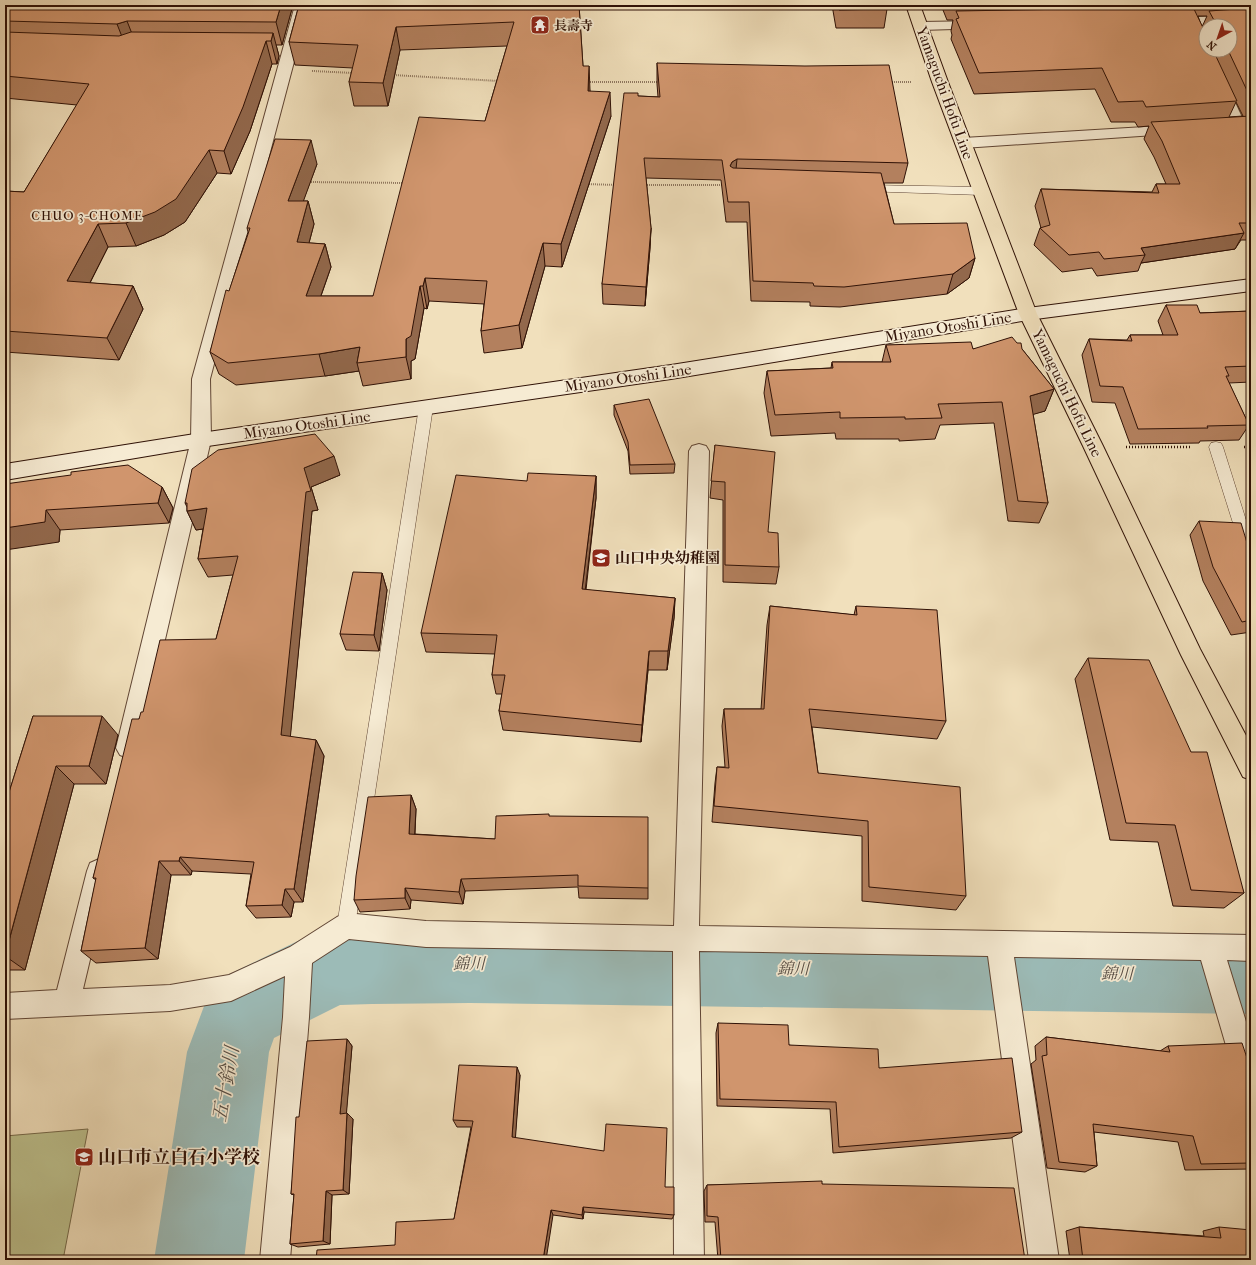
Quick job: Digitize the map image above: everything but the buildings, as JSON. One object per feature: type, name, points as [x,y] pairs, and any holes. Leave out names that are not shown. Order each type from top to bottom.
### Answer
[{"type":"main road","name":"Yamaguchi Hofu Line","points":[[912,5],[1028,314],[1093,446],[1192,655],[1251,769]]},
{"type":"street","points":[[122,771],[201,440],[201,379],[285,69],[280,51],[302,5]]},
{"type":"street","points":[[1159,22],[1251,19]]},
{"type":"street","points":[[1191,22],[1197,36]]},
{"type":"street","points":[[921,26],[992,25]]},
{"type":"street","points":[[1213,70],[1244,126],[1222,127]]},
{"type":"street","points":[[963,143],[1191,129]]},
{"type":"street","name":"Miyano Otoshi Line","points":[[5,472],[201,440],[671,372],[1028,314],[1251,285]]},
{"type":"street","points":[[689,1260],[686,939],[698,451]]},
{"type":"street","points":[[68,1002],[104,848]]},
{"type":"street","points":[[5,1006],[170,998],[231,988],[299,956],[346,926],[426,934],[998,945],[1251,948]]},
{"type":"street","points":[[998,945],[1044,1260]]},
{"type":"street","points":[[1210,948],[1251,1083]]},
{"type":"street","points":[[275,1260],[296,1017],[299,956]]},
{"type":"lane","points":[[854,188],[982,191]]},
{"type":"lane","points":[[346,926],[426,407]]},
{"type":"lane","points":[[1216,447],[1251,558]]},
{"type":"path","points":[[285,69],[356,73]]},
{"type":"path","points":[[387,75],[505,81]]},
{"type":"path","points":[[584,82],[663,82]]},
{"type":"path","points":[[884,82],[940,82]]},
{"type":"path","points":[[254,182],[404,183]]},
{"type":"path","points":[[585,184],[617,185]]},
{"type":"path","points":[[640,185],[727,185]]},
{"type":"path","points":[[1093,446],[1251,447]]},
{"type":"green space","points":[[88,1129],[63,1260],[5,1260],[5,1136]]},
{"type":"waterway","name":"錦川","points":[[199,1260],[228,1052],[242,1011],[334,965],[470,963],[1251,974]]},
{"type":"place","name":"長壽寺","points":[[540,25]]},
{"type":"place","name":"山口中央幼稚園","points":[[601,558]]},
{"type":"place","name":"山口市立白石小学校","points":[[84,1157]]},
{"type":"district","name":"CHUO 3-CHOME","points":[[87,215]]},
{"type":"water label","name":"五十鈴川","points":[[225,1084]]}]
